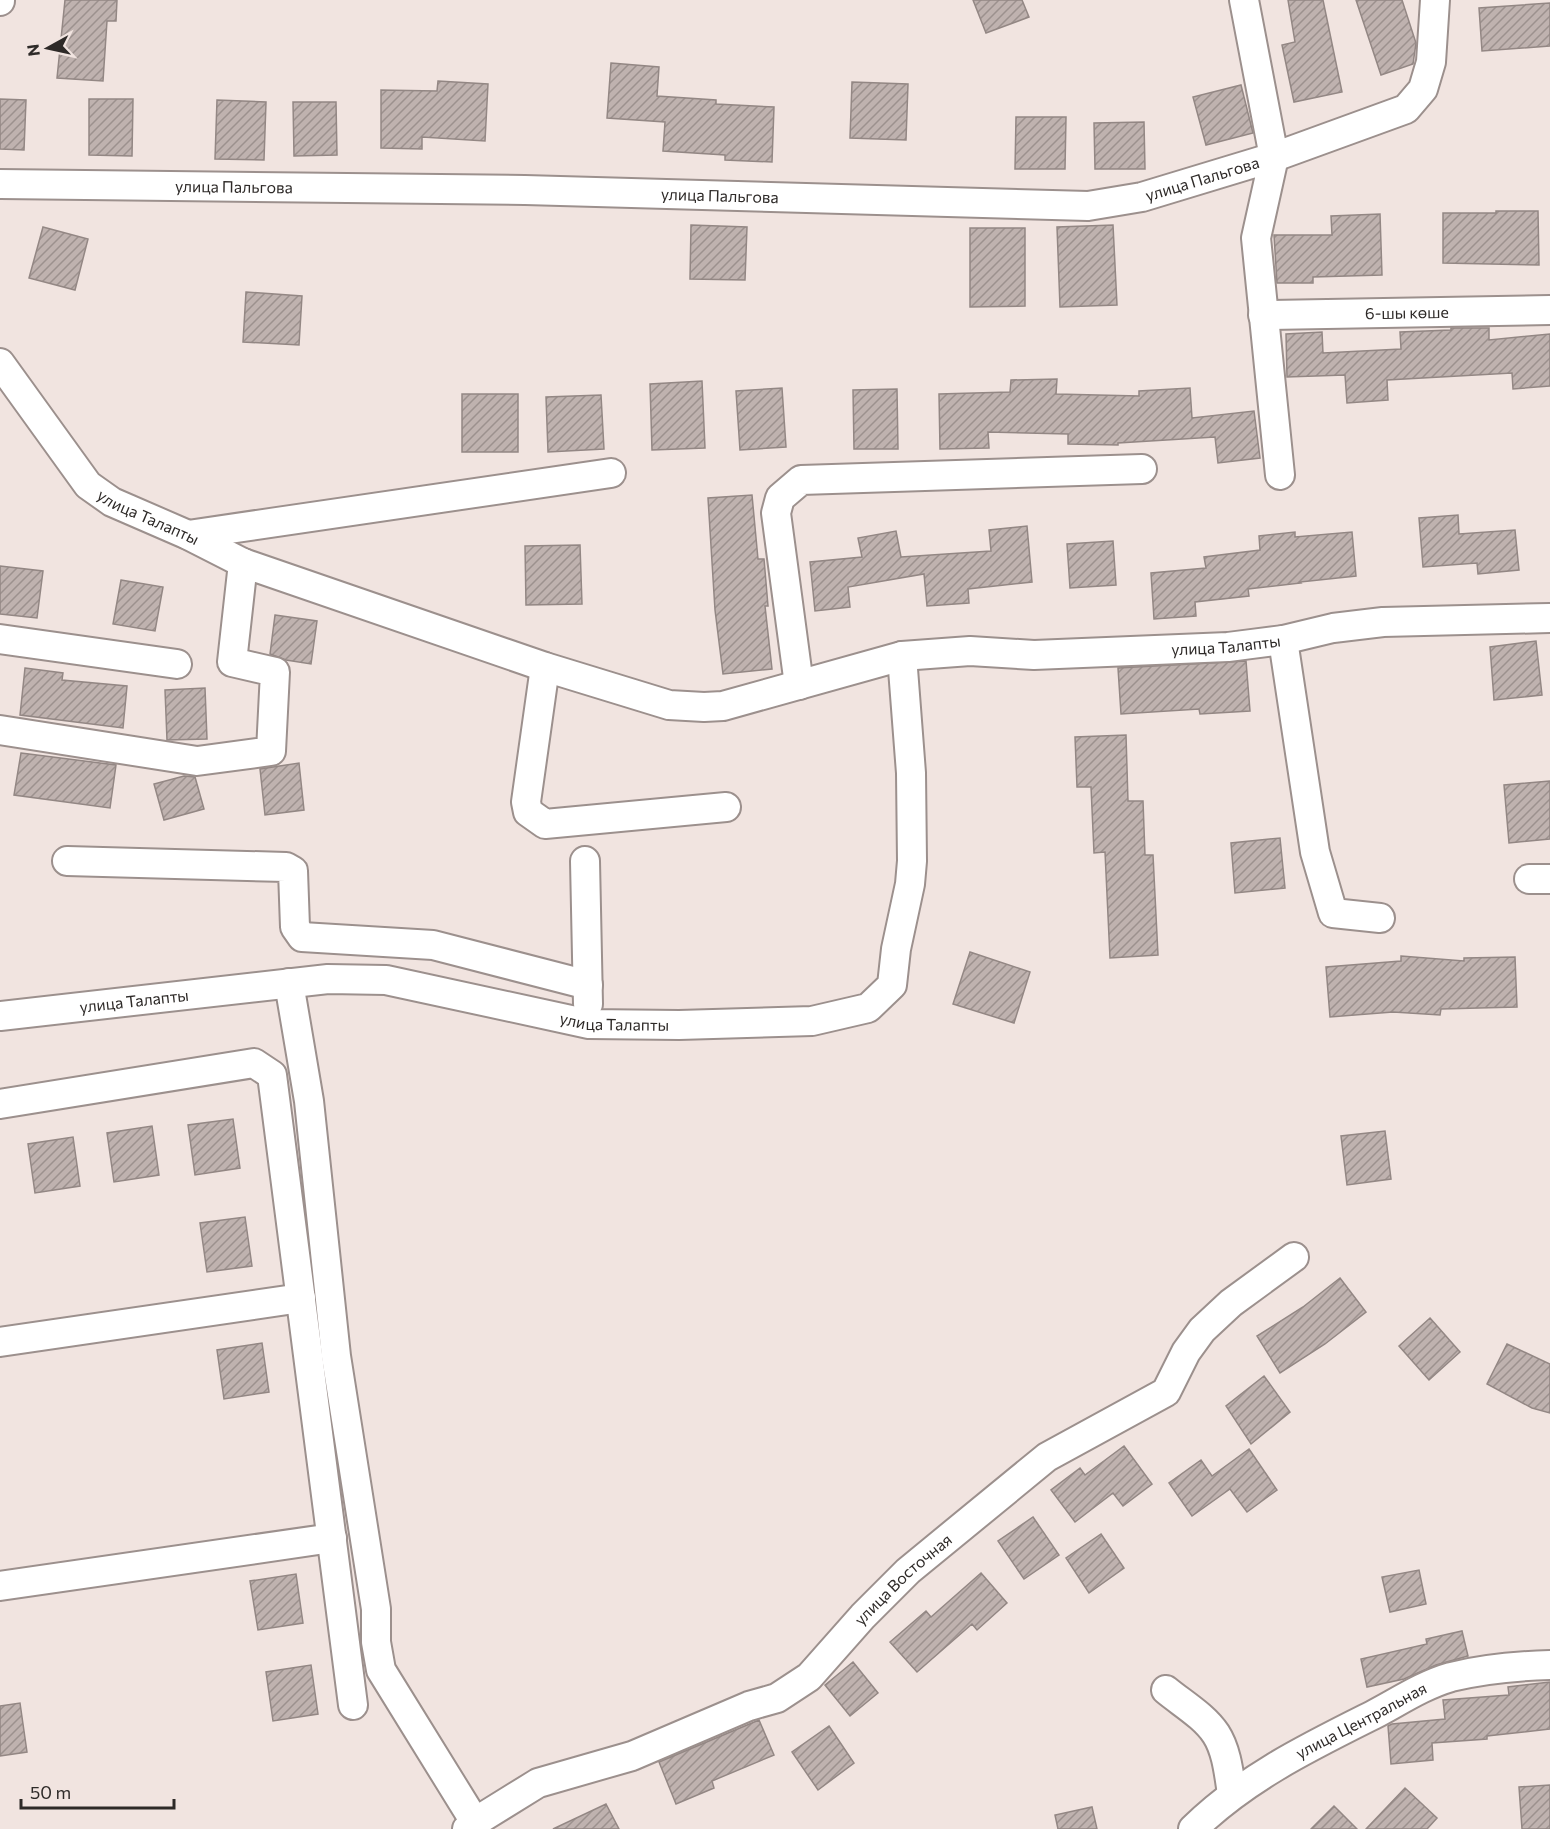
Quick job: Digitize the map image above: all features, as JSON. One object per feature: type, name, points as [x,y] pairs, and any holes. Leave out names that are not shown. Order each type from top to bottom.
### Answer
[{"type":"street","points":[[1244,0],[1274,157],[1406,109],[1423,89],[1431,62],[1435,0]]},
{"type":"street","name":"улица Пальгова","points":[[0,184],[525,190],[1088,206],[1142,197],[1274,157],[1256,238],[1280,475]]},
{"type":"street","name":"6-шы көше","points":[[1263,315],[1550,310]]},
{"type":"street","name":"улица Талапты","points":[[0,363],[88,485],[112,502],[243,563],[544,667],[669,705],[723,706],[902,656],[970,651],[1034,655],[1228,647],[1282,640],[1333,628],[1383,622],[1550,618]]},
{"type":"street","points":[[799,685],[776,513],[780,498],[801,480],[1142,469]]},
{"type":"street","points":[[188,536],[610,474]]},
{"type":"street","points":[[0,730],[197,761],[272,751],[275,672],[232,662],[243,563]]},
{"type":"street","points":[[0,639],[177,664]]},
{"type":"street","points":[[1282,640],[1315,852],[1333,913],[1380,918]]},
{"type":"street","name":"улица Талапты","points":[[0,1016],[328,979],[386,980],[589,1024],[679,1025],[812,1021],[868,1008],[892,985],[896,949],[910,884],[911,773],[902,656]]},
{"type":"street","points":[[544,667],[526,802],[528,812],[545,824],[726,807]]},
{"type":"street","points":[[67,861],[286,867],[293,870],[295,927],[302,937],[432,945],[588,985]]},
{"type":"street","points":[[585,861],[589,1024]]},
{"type":"street","points":[[289,983],[309,1101],[336,1356],[376,1609],[376,1642],[381,1670],[471,1826]]},
{"type":"street","points":[[0,1104],[254,1063],[272,1075],[353,1705]]},
{"type":"street","name":"улица Восточная","points":[[471,1826],[538,1783],[632,1756],[749,1706],[777,1698],[809,1677],[863,1616],[908,1571],[1047,1457],[1166,1392],[1186,1352],[1202,1330],[1231,1303],[1294,1257]]},
{"type":"street","points":[[0,1342],[301,1298]]},
{"type":"street","points":[[0,1586],[332,1538]]},
{"type":"street","name":"улица Центральная","points":[[1193,1829],[1232,1794],[1310,1746],[1415,1692],[1450,1677],[1511,1666],[1550,1665]]},
{"type":"street","points":[[1167,1690],[1209,1724],[1218,1737],[1229,1770],[1232,1794]]},
{"type":"building","points":[[65,0],[117,0],[116,21],[107,21],[103,81],[57,78]]},
{"type":"building","points":[[973,0],[1022,0],[1029,17],[986,33]]},
{"type":"building","points":[[1288,0],[1323,0],[1342,92],[1294,102],[1282,45],[1295,42]]},
{"type":"building","points":[[1356,0],[1402,0],[1416,43],[1413,64],[1381,75]]},
{"type":"building","points":[[1550,3],[1550,46],[1482,51],[1479,8]]},
{"type":"building","points":[[611,63],[659,67],[657,96],[716,100],[716,104],[774,107],[772,162],[725,160],[725,155],[663,151],[665,122],[607,118]]},
{"type":"building","points":[[438,81],[488,84],[485,141],[422,137],[422,149],[381,148],[381,90],[437,91]]},
{"type":"building","points":[[852,82],[908,84],[906,140],[850,138]]},
{"type":"building","points":[[1241,85],[1253,133],[1206,145],[1193,97]]},
{"type":"building","points":[[0,99],[26,100],[24,150],[0,149]]},
{"type":"building","points":[[89,99],[133,99],[132,156],[89,155]]},
{"type":"building","points":[[217,100],[266,102],[264,160],[215,159]]},
{"type":"building","points":[[293,102],[336,102],[337,155],[294,156]]},
{"type":"building","points":[[1016,117],[1066,117],[1065,169],[1015,169]]},
{"type":"building","points":[[1144,122],[1145,169],[1095,169],[1094,123]]},
{"type":"building","points":[[1496,211],[1538,211],[1539,265],[1443,263],[1443,213],[1496,213]]},
{"type":"building","points":[[1380,214],[1382,275],[1313,277],[1313,283],[1277,283],[1274,235],[1332,235],[1331,216]]},
{"type":"building","points":[[691,225],[747,227],[745,280],[690,279]]},
{"type":"building","points":[[1113,225],[1117,305],[1060,307],[1057,227]]},
{"type":"building","points":[[43,227],[88,239],[75,290],[29,278]]},
{"type":"building","points":[[970,228],[1025,228],[1025,306],[970,307]]},
{"type":"building","points":[[246,292],[302,296],[299,345],[243,342]]},
{"type":"building","points":[[1451,328],[1489,328],[1489,340],[1550,334],[1550,386],[1513,389],[1512,373],[1387,380],[1388,400],[1347,403],[1345,375],[1287,377],[1286,334],[1322,332],[1323,353],[1401,349],[1400,332],[1451,330]]},
{"type":"building","points":[[1057,379],[1056,394],[1139,396],[1139,391],[1190,388],[1192,418],[1254,411],[1260,458],[1218,463],[1215,437],[1118,443],[1118,445],[1068,444],[1068,434],[988,432],[989,448],[940,449],[939,394],[1010,392],[1011,380]]},
{"type":"building","points":[[702,381],[705,448],[652,450],[650,384]]},
{"type":"building","points":[[782,388],[786,447],[740,450],[736,391]]},
{"type":"building","points":[[897,389],[898,449],[854,449],[853,390]]},
{"type":"building","points":[[462,394],[518,394],[518,452],[462,452]]},
{"type":"building","points":[[601,395],[604,449],[548,452],[546,397]]},
{"type":"building","points":[[752,495],[758,559],[764,559],[768,606],[765,606],[772,669],[723,674],[715,610],[708,498]]},
{"type":"building","points":[[1458,515],[1459,534],[1515,530],[1519,570],[1478,574],[1477,563],[1423,567],[1419,518]]},
{"type":"building","points":[[1027,526],[1032,582],[968,589],[969,603],[927,606],[924,574],[848,587],[850,607],[815,611],[810,562],[862,557],[858,538],[896,531],[901,557],[991,551],[989,530]]},
{"type":"building","points":[[1295,532],[1295,537],[1352,532],[1356,576],[1248,589],[1249,596],[1195,602],[1196,616],[1154,619],[1151,573],[1206,568],[1204,557],[1260,550],[1259,536]]},
{"type":"building","points":[[1113,541],[1116,585],[1070,588],[1067,544]]},
{"type":"building","points":[[580,545],[582,604],[526,605],[525,546]]},
{"type":"building","points":[[0,566],[43,571],[37,618],[0,614]]},
{"type":"building","points":[[121,580],[163,587],[155,631],[113,624]]},
{"type":"building","points":[[275,615],[317,621],[311,664],[286,660],[270,654]]},
{"type":"building","points":[[1536,641],[1542,695],[1494,700],[1490,647]]},
{"type":"building","points":[[1246,661],[1250,711],[1200,714],[1199,709],[1121,714],[1118,668]]},
{"type":"building","points":[[25,668],[63,673],[62,680],[127,686],[123,728],[20,715]]},
{"type":"building","points":[[205,688],[207,739],[167,740],[165,690]]},
{"type":"building","points":[[1126,735],[1128,801],[1143,801],[1145,855],[1153,855],[1158,955],[1110,958],[1105,852],[1094,853],[1091,787],[1077,787],[1075,737]]},
{"type":"building","points":[[21,753],[116,765],[110,808],[14,795]]},
{"type":"building","points":[[299,763],[304,810],[265,815],[260,769]]},
{"type":"building","points":[[184,776],[195,777],[204,809],[164,820],[154,784]]},
{"type":"building","points":[[1550,781],[1550,839],[1509,843],[1504,785]]},
{"type":"building","points":[[1280,838],[1285,888],[1235,893],[1231,843]]},
{"type":"building","points":[[970,952],[1030,972],[1014,1023],[953,1004]]},
{"type":"building","points":[[1401,956],[1464,961],[1464,958],[1515,957],[1517,1007],[1441,1009],[1440,1015],[1393,1012],[1330,1017],[1326,967],[1401,961]]},
{"type":"building","points":[[233,1119],[240,1168],[195,1175],[188,1125]]},
{"type":"building","points":[[152,1126],[159,1175],[114,1182],[107,1133]]},
{"type":"building","points":[[1385,1131],[1391,1179],[1347,1185],[1341,1136]]},
{"type":"building","points":[[73,1137],[80,1186],[35,1193],[28,1144]]},
{"type":"building","points":[[245,1217],[252,1266],[207,1272],[200,1223]]},
{"type":"building","points":[[1340,1278],[1366,1312],[1325,1344],[1280,1373],[1257,1336],[1303,1307]]},
{"type":"building","points":[[1430,1318],[1460,1352],[1429,1380],[1399,1346]]},
{"type":"building","points":[[262,1343],[269,1392],[224,1399],[217,1350]]},
{"type":"building","points":[[1507,1344],[1550,1364],[1550,1413],[1532,1408],[1487,1384]]},
{"type":"building","points":[[1264,1376],[1290,1412],[1251,1444],[1226,1406]]},
{"type":"building","points":[[1124,1446],[1152,1484],[1123,1506],[1113,1493],[1075,1522],[1051,1490],[1080,1468],[1085,1475]]},
{"type":"building","points":[[1249,1449],[1277,1490],[1247,1512],[1230,1489],[1192,1516],[1169,1483],[1201,1460],[1212,1476]]},
{"type":"building","points":[[1033,1517],[1059,1555],[1024,1579],[998,1541]]},
{"type":"building","points":[[1101,1534],[1124,1568],[1089,1593],[1066,1558]]},
{"type":"building","points":[[1419,1570],[1426,1604],[1390,1612],[1382,1577]]},
{"type":"building","points":[[981,1573],[1007,1603],[977,1630],[972,1624],[917,1672],[890,1642],[926,1611],[931,1617]]},
{"type":"building","points":[[296,1574],[303,1623],[258,1630],[250,1581]]},
{"type":"building","points":[[1462,1631],[1468,1656],[1436,1665],[1404,1679],[1367,1687],[1361,1659],[1427,1644],[1426,1639]]},
{"type":"building","points":[[853,1662],[878,1693],[850,1716],[825,1685]]},
{"type":"building","points":[[311,1665],[318,1714],[273,1721],[266,1672]]},
{"type":"building","points":[[1550,1682],[1550,1729],[1487,1736],[1487,1739],[1432,1743],[1433,1760],[1391,1764],[1388,1726],[1445,1719],[1443,1700],[1509,1695],[1508,1687]]},
{"type":"building","points":[[20,1703],[27,1752],[0,1756],[0,1706]]},
{"type":"building","points":[[759,1720],[774,1755],[712,1781],[714,1788],[676,1804],[659,1762]]},
{"type":"building","points":[[829,1726],[854,1763],[818,1790],[792,1752]]},
{"type":"building","points":[[1550,1785],[1550,1829],[1522,1829],[1519,1787]]},
{"type":"building","points":[[1405,1788],[1437,1818],[1427,1829],[1366,1829]]},
{"type":"building","points":[[606,1804],[619,1829],[553,1829]]},
{"type":"building","points":[[1334,1806],[1357,1829],[1311,1829]]},
{"type":"building","points":[[1092,1807],[1097,1829],[1058,1829],[1055,1815]]}]
